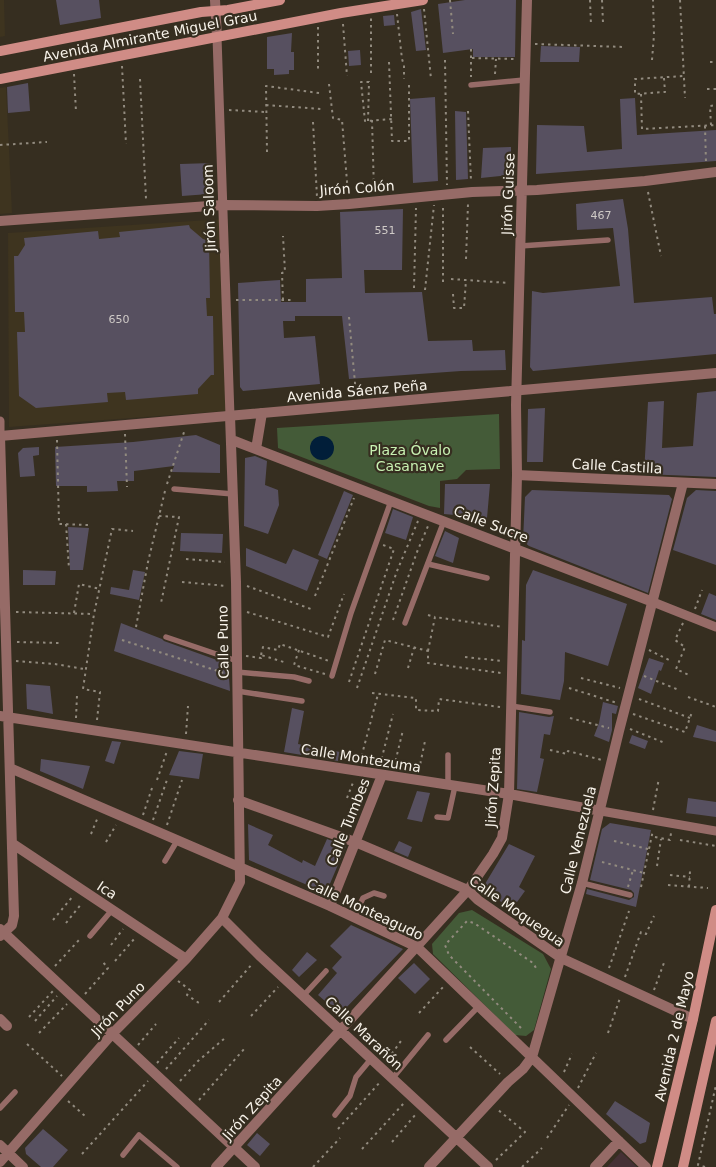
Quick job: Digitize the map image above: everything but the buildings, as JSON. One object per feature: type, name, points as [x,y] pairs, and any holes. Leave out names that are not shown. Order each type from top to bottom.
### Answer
[{"type":"main road","name":"Avenida Almirante Miguel Grau","points":[[0,51],[201,12],[228,10],[280,0]]},
{"type":"main road","name":"Avenida Almirante Miguel Grau","points":[[0,79],[341,13],[422,0]]},
{"type":"main road","name":"Avenida 2 de Mayo","points":[[657,1167],[714,933],[716,912]]},
{"type":"main road","points":[[683,1167],[716,1021]]},
{"type":"street","name":"Jirón Saloom","points":[[215,0],[230,416]]},
{"type":"street","name":"Jirón Guisse","points":[[516,390],[527,0]]},
{"type":"street","name":"Jirón Colón","points":[[0,221],[223,205],[317,206],[349,204],[470,192],[645,181],[711,173]]},
{"type":"street","name":"Avenida Sáenz Peña","points":[[0,436],[716,373]]},
{"type":"street","name":"Jirón Zepita","points":[[216,1167],[468,890],[502,838],[509,794],[515,548],[516,390]]},
{"type":"street","points":[[256,449],[262,413]]},
{"type":"street","name":"Calle Puno","points":[[230,416],[236,585],[240,868]]},
{"type":"street","points":[[0,421],[6,642],[3,719],[10,768],[14,916],[12,925],[1,933],[48,974],[255,1167]]},
{"type":"street","name":"Calle Sucre","points":[[232,440],[716,627]]},
{"type":"street","name":"Calle Castilla","points":[[516,475],[716,484]]},
{"type":"street","name":"Calle Venezuela","points":[[428,1167],[508,1082],[523,1069],[532,1057],[582,883],[619,728],[683,483]]},
{"type":"street","name":"Calle Montezuma","points":[[3,719],[95,730],[509,794],[716,831]]},
{"type":"street","name":"Calle Monteagudo","points":[[10,768],[330,906],[418,947],[646,1167]]},
{"type":"street","name":"Calle Tumbes","points":[[330,906],[384,775]]},
{"type":"street","name":"Calle Moquegua","points":[[238,800],[355,842],[468,890],[478,900],[561,958],[693,1019]]},
{"type":"street","name":"Ica","points":[[13,844],[186,959]]},
{"type":"street","name":"Jirón Puno","points":[[0,1162],[112,1034],[186,959],[222,918],[240,882],[240,868]]},
{"type":"street","name":"Calle Marañón","points":[[222,918],[259,955],[423,1107],[456,1137],[492,1164]]},
{"type":"street","points":[[594,1167],[619,1141]]},
{"type":"street","points":[[0,1146],[23,1167]]},
{"type":"lane","points":[[471,85],[524,80]]},
{"type":"lane","points":[[520,246],[608,240]]},
{"type":"lane","points":[[174,489],[233,494]]},
{"type":"lane","points":[[332,676],[391,500]]},
{"type":"lane","points":[[405,623],[444,521]]},
{"type":"lane","points":[[428,564],[487,578]]},
{"type":"lane","points":[[166,638],[237,658]]},
{"type":"lane","points":[[237,675],[294,677],[309,681]]},
{"type":"lane","points":[[238,691],[302,701]]},
{"type":"lane","points":[[511,707],[550,712]]},
{"type":"lane","points":[[437,817],[448,818],[451,786],[448,754]]},
{"type":"lane","points":[[165,861],[177,841]]},
{"type":"lane","points":[[582,883],[628,894]]},
{"type":"lane","points":[[354,917],[363,898],[374,893],[384,896]]},
{"type":"lane","points":[[90,936],[112,910]]},
{"type":"lane","points":[[303,996],[326,971]]},
{"type":"lane","points":[[446,1040],[479,1006]]},
{"type":"lane","points":[[387,1074],[428,1035]]},
{"type":"lane","points":[[334,1114],[350,1096],[356,1077],[371,1059]]},
{"type":"lane","points":[[0,1108],[15,1092]]},
{"type":"lane","points":[[123,1155],[139,1136],[177,1167]]},
{"type":"path","points":[[422,0],[431,79]]},
{"type":"path","points":[[450,0],[453,34]]},
{"type":"path","points":[[590,0],[591,25]]},
{"type":"path","points":[[602,0],[603,23]]},
{"type":"path","points":[[652,60],[654,35],[653,0]]},
{"type":"path","points":[[680,0],[685,98]]},
{"type":"path","points":[[396,4],[404,79]]},
{"type":"path","points":[[371,9],[371,73]]},
{"type":"path","points":[[341,13],[346,48],[347,76]]},
{"type":"path","points":[[318,18],[318,72]]},
{"type":"path","points":[[525,43],[625,47]]},
{"type":"path","points":[[471,49],[471,77]]},
{"type":"path","points":[[122,55],[126,144]]},
{"type":"path","points":[[472,58],[525,59]]},
{"type":"path","points":[[495,74],[496,59]]},
{"type":"path","points":[[443,282],[442,195],[445,60]]},
{"type":"path","points":[[389,62],[392,141],[409,141],[409,83]]},
{"type":"path","points":[[710,62],[716,62]]},
{"type":"path","points":[[73,65],[76,112]]},
{"type":"path","points":[[664,78],[665,92],[635,94],[635,79],[684,76]]},
{"type":"path","points":[[140,79],[146,210]]},
{"type":"path","points":[[374,202],[370,121],[369,82],[361,82],[365,121],[370,121],[392,119]]},
{"type":"path","points":[[329,84],[333,118],[342,120],[349,204]]},
{"type":"path","points":[[267,152],[266,86],[319,93]]},
{"type":"path","points":[[707,89],[716,88]]},
{"type":"path","points":[[641,94],[642,129],[716,125]]},
{"type":"path","points":[[266,105],[321,109]]},
{"type":"path","points":[[711,125],[710,106],[716,105]]},
{"type":"path","points":[[220,110],[266,112]]},
{"type":"path","points":[[466,259],[470,192],[468,111]]},
{"type":"path","points":[[313,122],[317,206]]},
{"type":"path","points":[[705,126],[711,173]]},
{"type":"path","points":[[0,145],[47,142]]},
{"type":"path","points":[[645,181],[662,256]]},
{"type":"path","points":[[425,290],[442,195]]},
{"type":"path","points":[[414,288],[416,197]]},
{"type":"path","points":[[282,300],[282,273],[285,272],[283,236]]},
{"type":"path","points":[[452,279],[519,283]]},
{"type":"path","points":[[453,294],[454,308],[464,308],[466,280]]},
{"type":"path","points":[[226,300],[291,300]]},
{"type":"path","points":[[349,317],[357,405]]},
{"type":"path","points":[[136,627],[159,516],[188,420]]},
{"type":"path","points":[[125,425],[126,487]]},
{"type":"path","points":[[56,431],[59,524],[88,525]]},
{"type":"path","points":[[315,596],[358,488]]},
{"type":"path","points":[[357,688],[397,570],[422,512]]},
{"type":"path","points":[[159,516],[179,517],[161,603]]},
{"type":"path","points":[[393,620],[432,516]]},
{"type":"path","points":[[66,524],[69,569]]},
{"type":"path","points":[[95,730],[100,692],[83,689],[94,614],[112,529],[133,531]]},
{"type":"path","points":[[349,682],[394,549],[376,543]]},
{"type":"path","points":[[186,559],[235,562]]},
{"type":"path","points":[[182,582],[236,585],[311,609]]},
{"type":"path","points":[[74,613],[79,584],[100,589]]},
{"type":"path","points":[[691,676],[676,669],[685,647],[675,640],[702,590]]},
{"type":"path","points":[[236,608],[328,637],[344,594]]},
{"type":"path","points":[[5,612],[94,614]]},
{"type":"path","points":[[428,615],[512,629]]},
{"type":"path","points":[[435,617],[428,651],[428,663],[511,674]]},
{"type":"path","points":[[122,640],[237,675]]},
{"type":"path","points":[[374,674],[385,640],[428,651]]},
{"type":"path","points":[[6,642],[59,643]]},
{"type":"path","points":[[237,658],[261,658],[263,647],[278,650],[280,644],[336,663]]},
{"type":"path","points":[[641,646],[669,660]]},
{"type":"path","points":[[408,668],[414,648]]},
{"type":"path","points":[[298,650],[294,665],[332,676]]},
{"type":"path","points":[[261,655],[287,663]]},
{"type":"path","points":[[465,657],[511,662]]},
{"type":"path","points":[[6,660],[55,664],[85,669]]},
{"type":"path","points":[[634,673],[679,690]]},
{"type":"path","points":[[581,678],[629,693],[690,718]]},
{"type":"path","points":[[569,688],[686,732],[692,712]]},
{"type":"path","points":[[372,693],[416,698],[416,710],[438,712],[440,699],[511,707]]},
{"type":"path","points":[[347,798],[357,771],[378,694]]},
{"type":"path","points":[[75,728],[77,695]]},
{"type":"path","points":[[688,696],[716,707]]},
{"type":"path","points":[[185,744],[188,706]]},
{"type":"path","points":[[384,775],[393,714]]},
{"type":"path","points":[[570,718],[619,728],[665,743]]},
{"type":"path","points":[[384,775],[403,730]]},
{"type":"path","points":[[417,780],[425,741]]},
{"type":"path","points":[[158,780],[171,742]]},
{"type":"path","points":[[550,750],[567,754],[568,751],[612,762]]},
{"type":"path","points":[[150,828],[168,777]]},
{"type":"path","points":[[641,886],[659,778]]},
{"type":"path","points":[[164,834],[182,780]]},
{"type":"path","points":[[140,824],[152,788]]},
{"type":"path","points":[[92,834],[102,808]]},
{"type":"path","points":[[106,842],[121,816]]},
{"type":"path","points":[[655,837],[670,840],[672,823]]},
{"type":"path","points":[[657,866],[661,838]]},
{"type":"path","points":[[680,840],[716,846]]},
{"type":"path","points":[[614,841],[648,849]]},
{"type":"path","points":[[602,862],[644,873]]},
{"type":"path","points":[[628,894],[632,870]]},
{"type":"path","points":[[689,887],[690,871]]},
{"type":"path","points":[[670,875],[690,877]]},
{"type":"path","points":[[668,885],[708,888]]},
{"type":"path","points":[[53,920],[84,891]]},
{"type":"path","points":[[66,923],[84,891]]},
{"type":"path","points":[[606,979],[630,911]]},
{"type":"path","points":[[608,1033],[641,932],[646,934],[654,916]]},
{"type":"path","points":[[111,945],[129,921]]},
{"type":"path","points":[[521,1028],[449,955],[445,945],[467,921],[474,923],[533,963],[536,968]]},
{"type":"path","points":[[115,961],[142,930]]},
{"type":"path","points":[[48,974],[79,940]]},
{"type":"path","points":[[219,1002],[259,955]]},
{"type":"path","points":[[650,999],[666,960]]},
{"type":"path","points":[[39,1033],[108,968],[102,961]]},
{"type":"path","points":[[170,975],[190,990],[187,995],[199,1003]]},
{"type":"path","points":[[251,1016],[285,979]]},
{"type":"path","points":[[418,1013],[450,979]]},
{"type":"path","points":[[29,1017],[62,987]]},
{"type":"path","points":[[35,1021],[62,987]]},
{"type":"path","points":[[82,1154],[155,1073],[209,1020]]},
{"type":"path","points":[[132,1052],[156,1024]]},
{"type":"path","points":[[155,1073],[179,1038]]},
{"type":"path","points":[[172,1089],[198,1061],[225,1038]]},
{"type":"path","points":[[338,1129],[387,1074],[401,1041]]},
{"type":"path","points":[[27,1044],[70,1082]]},
{"type":"path","points":[[470,1047],[508,1082]]},
{"type":"path","points":[[192,1108],[245,1048]]},
{"type":"path","points":[[547,1138],[570,1104],[576,1100],[580,1090],[578,1088],[596,1053]]},
{"type":"path","points":[[559,1083],[572,1054]]},
{"type":"path","points":[[705,1167],[698,1165],[716,1085]]},
{"type":"path","points":[[60,1094],[85,1116]]},
{"type":"path","points":[[362,1149],[411,1096]]},
{"type":"path","points":[[490,1103],[525,1132],[492,1164]]},
{"type":"path","points":[[392,1142],[423,1107]]},
{"type":"path","points":[[313,1167],[340,1138]]},
{"type":"path","points":[[522,1167],[542,1148]]},
{"type":"shaded area","points":[[0,0],[4,0],[5,36],[0,37]]},
{"type":"shaded area","points":[[6,87],[12,213],[0,214],[0,88]]},
{"type":"shaded area","points":[[224,219],[226,411],[9,427],[8,233]]},
{"type":"shaded area","points":[[621,1152],[637,1167],[607,1167]]},
{"type":"green space","name":"Plaza Óvalo Casanave","points":[[499,414],[500,469],[466,470],[457,479],[440,481],[440,508],[429,506],[278,448],[277,428]]},
{"type":"green space","points":[[472,910],[543,954],[551,969],[534,1030],[526,1036],[515,1035],[433,954],[432,944],[459,913]]},
{"type":"water","points":[[322,436],[330,440],[334,448],[330,456],[322,460],[314,456],[310,448],[314,440]]}]
